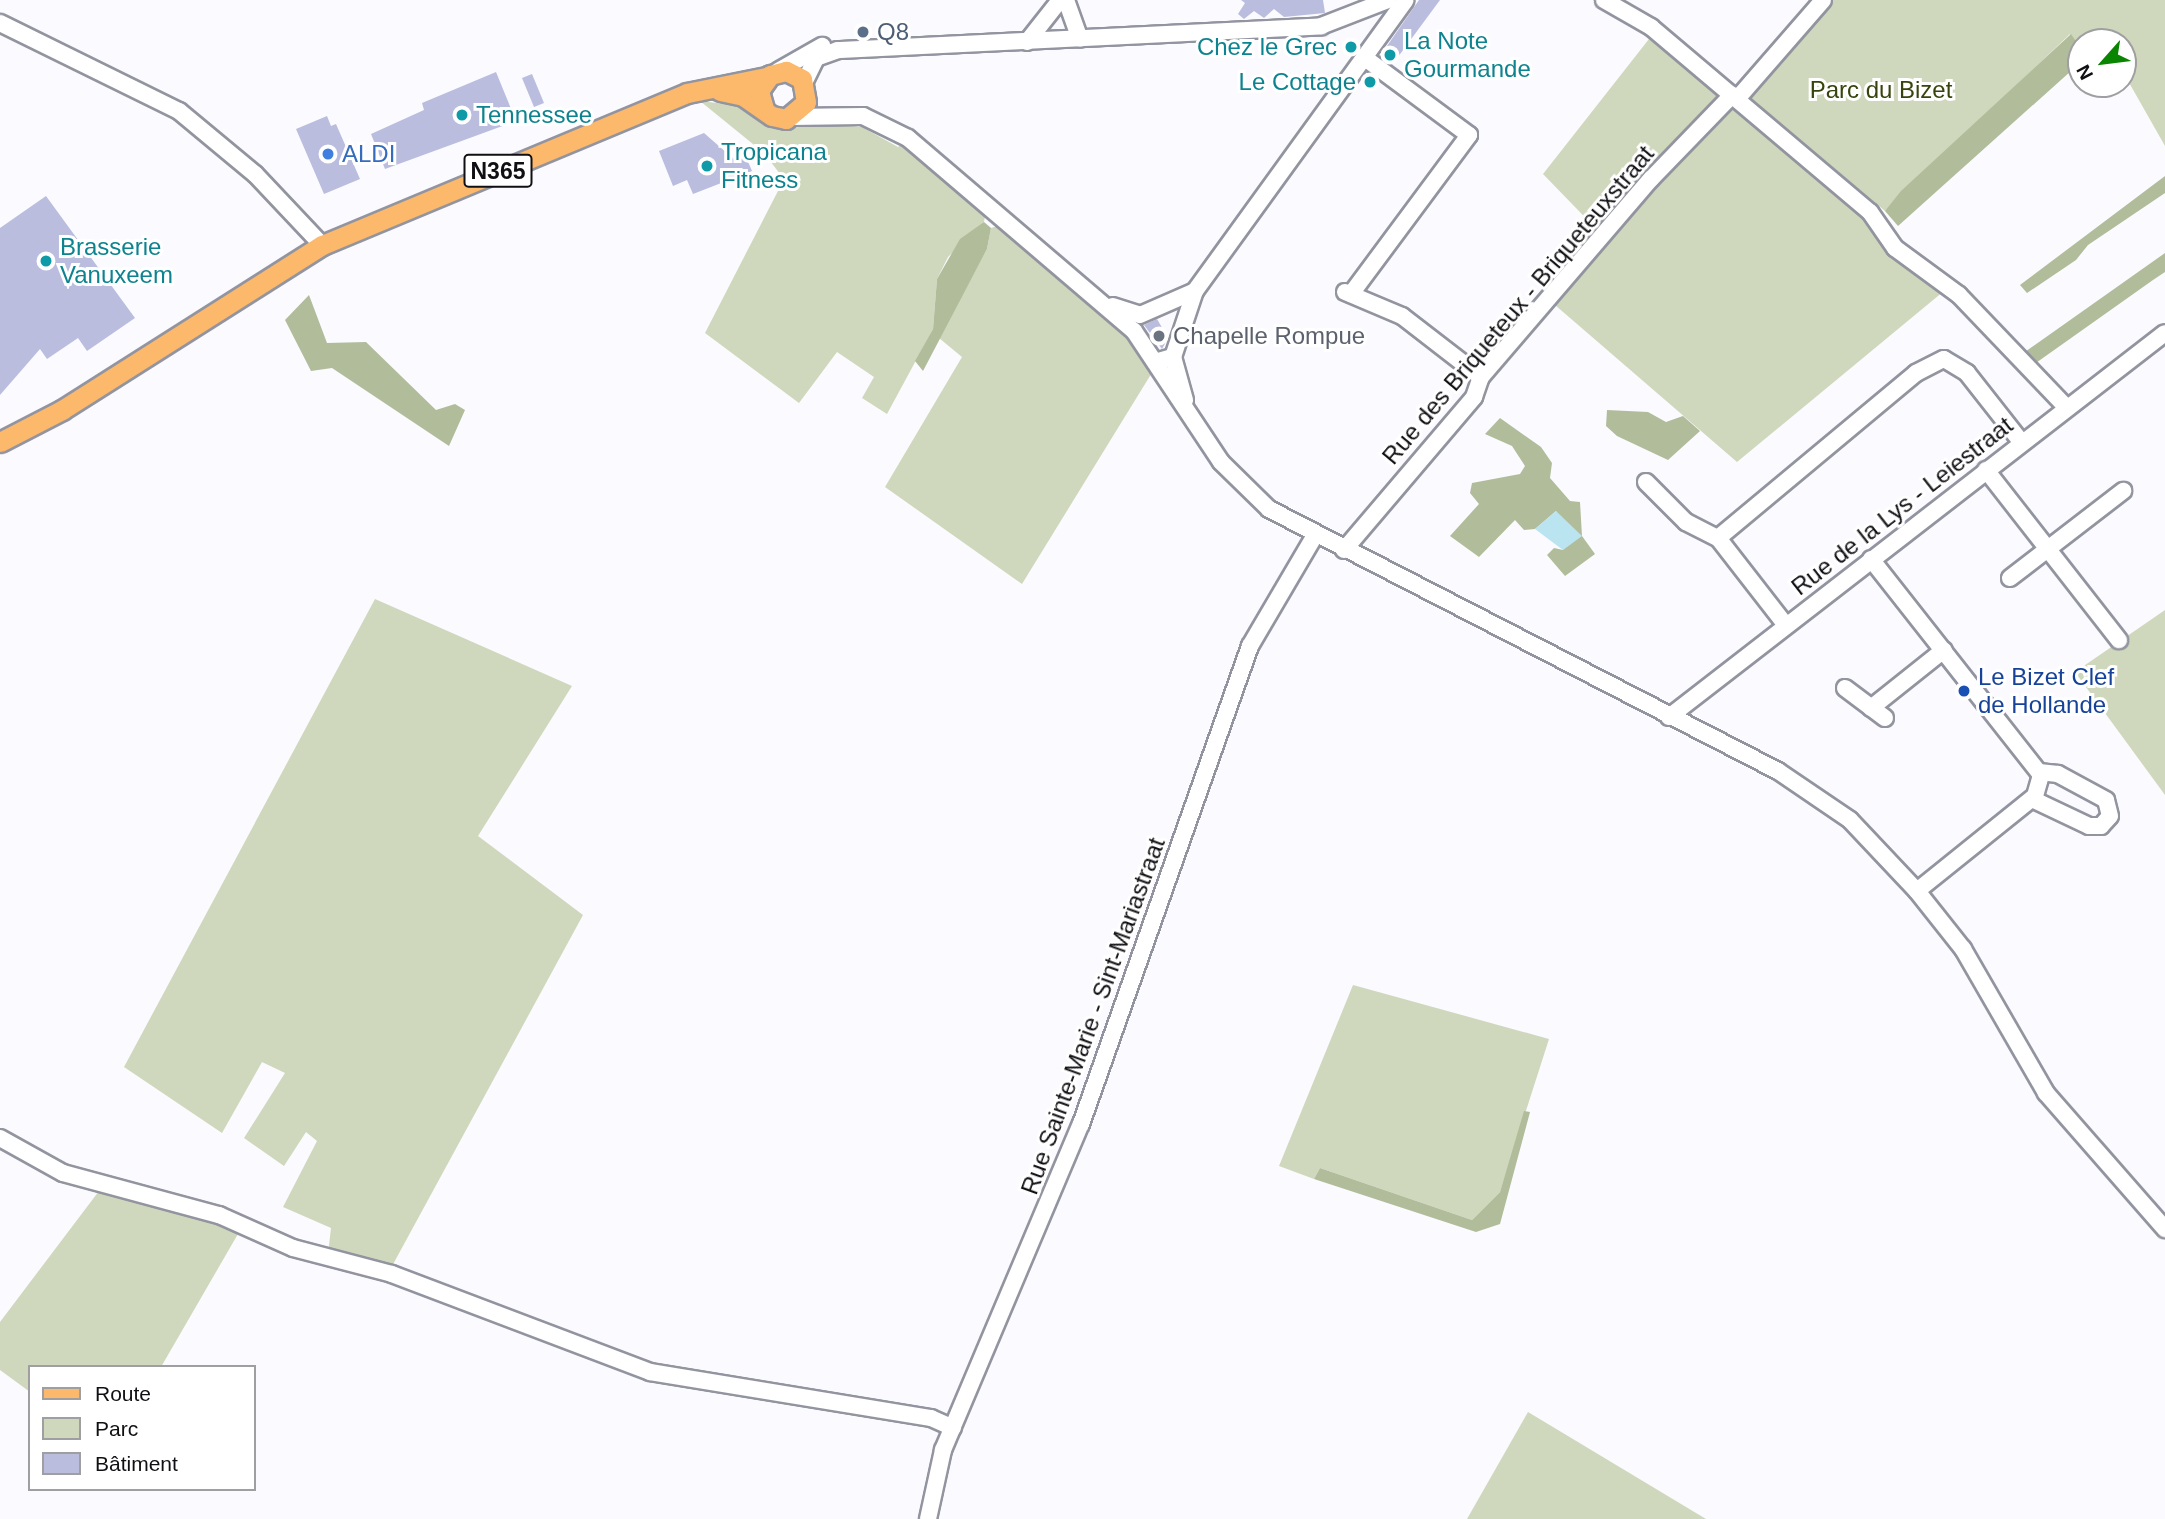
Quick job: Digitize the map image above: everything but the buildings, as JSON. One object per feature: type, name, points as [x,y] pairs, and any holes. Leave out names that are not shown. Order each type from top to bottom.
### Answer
[{"type":"main road","points":[[701,88],[743,96],[776,117],[791,117],[804,106],[806,86],[791,72],[772,74],[759,91],[764,109]]},
{"type":"main road","name":"N365","points":[[0,442],[62,410],[322,245],[701,88],[772,74]]},
{"type":"street","points":[[1027,42],[1060,0]]},
{"type":"street","points":[[1066,0],[1080,39]]},
{"type":"street","name":"N365","points":[[772,74],[814,48],[838,50],[1027,42],[1321,26],[1361,14],[1388,0]]},
{"type":"street","points":[[1187,409],[1173,357],[1180,326],[1195,291],[1406,0]]},
{"type":"street","points":[[1604,0],[1651,27],[1870,212],[1909,261],[1959,295],[2067,408]]},
{"type":"street","name":"Rue des Briqueteux - Briqueteuxstraat","points":[[1344,550],[1474,397],[1481,377],[1651,179],[1735,97],[1824,0]]},
{"type":"street","points":[[1361,14],[1377,37]]},
{"type":"street","points":[[0,23],[179,111],[256,174],[322,245]]},
{"type":"street","points":[[838,50],[816,58],[806,86],[819,102],[900,132],[1105,303],[1137,323],[1155,362],[1241,486],[1315,535],[1809,790],[1850,820],[1917,891],[1962,949],[2039,1084],[2165,1228]]},
{"type":"street","points":[[1364,58],[1469,135],[1348,293],[1402,316],[1481,377]]},
{"type":"street","points":[[791,117],[850,114]]},
{"type":"street","points":[[1137,323],[1195,291]]},
{"type":"street","points":[[1162,309],[1180,326]]},
{"type":"street","name":"Rue de la Lys - Leiestraat","points":[[1669,717],[1785,624],[2165,333]]},
{"type":"street","points":[[1155,362],[1173,357]]},
{"type":"street","points":[[1718,538],[1933,361],[1955,362],[1967,373],[2022,443]]},
{"type":"street","points":[[1986,470],[2119,640]]},
{"type":"street","points":[[1646,482],[1686,522],[1718,538],[1785,624]]},
{"type":"street","points":[[2010,578],[2123,491]]},
{"type":"street","name":"Rue Sainte-Marie - Sint-Mariastraat","points":[[928,1519],[953,1429],[1081,1124],[1250,646],[1315,535]]},
{"type":"street","points":[[1871,558],[2039,772],[2041,783],[2032,799],[1917,891]]},
{"type":"street","points":[[1845,688],[1878,713],[1944,650]]},
{"type":"street","points":[[2032,799],[2089,826],[2101,826],[2110,816],[2101,796],[2058,774],[2039,772]]},
{"type":"street","points":[[0,1138],[63,1174],[219,1215],[293,1248],[392,1274],[638,1368],[931,1418],[953,1429]]},
{"type":"green space","name":"Parc du Bizet","points":[[1831,0],[2165,0],[2165,146],[2137,97],[2137,28],[2067,28],[2067,37],[1885,211],[1744,92]]},
{"type":"green space","points":[[2067,38],[2067,75],[1898,226],[1885,211],[1901,191]]},
{"type":"green space","points":[[1649,39],[1736,109],[1741,107],[1866,215],[1904,265],[1944,291],[1737,462],[1555,305],[1607,240],[1543,174]]},
{"type":"green space","points":[[700,101],[734,105],[773,129],[838,124],[862,127],[898,147],[904,143],[986,210],[984,222],[948,257],[937,279],[933,329],[887,414],[862,398],[874,377],[837,352],[799,403],[705,333],[779,189],[780,174],[764,153]]},
{"type":"green space","points":[[2165,176],[2165,193],[2088,245],[2076,260],[2027,293],[2020,285]]},
{"type":"green space","points":[[984,222],[991,228],[987,249],[923,371],[915,361],[933,329],[937,279],[960,239]]},
{"type":"green space","points":[[1001,225],[1124,331],[1153,371],[1022,584],[885,487],[962,357],[939,338],[987,249],[991,228]]},
{"type":"green space","points":[[2165,253],[2165,272],[2033,365],[2022,354]]},
{"type":"green space","points":[[309,295],[327,343],[366,342],[436,410],[455,404],[465,410],[449,446],[332,368],[311,371],[285,320]]},
{"type":"green space","points":[[1607,410],[1648,412],[1666,422],[1683,416],[1700,431],[1668,460],[1617,436],[1606,426]]},
{"type":"green space","points":[[1500,418],[1541,447],[1552,463],[1550,478],[1570,501],[1580,502],[1582,536],[1595,554],[1565,576],[1547,555],[1554,548],[1563,550],[1556,511],[1535,529],[1524,530],[1515,520],[1479,557],[1450,536],[1479,504],[1470,493],[1472,483],[1520,474],[1525,466],[1512,446],[1485,434]]},
{"type":"green space","points":[[375,599],[572,686],[478,836],[583,915],[391,1268],[328,1254],[331,1228],[283,1207],[317,1141],[306,1132],[284,1166],[244,1138],[285,1073],[262,1062],[222,1133],[124,1067]]},
{"type":"green space","points":[[2165,610],[2165,795],[2075,672]]},
{"type":"green space","points":[[1353,985],[1549,1039],[1500,1192],[1472,1220],[1320,1168],[1314,1179],[1279,1166]]},
{"type":"green space","points":[[1524,1111],[1530,1112],[1500,1224],[1476,1232],[1314,1179],[1320,1168],[1472,1220],[1500,1192]]},
{"type":"green space","points":[[102,1187],[242,1227],[162,1365],[28,1365],[28,1391],[0,1370],[0,1322]]},
{"type":"green space","points":[[1528,1412],[1706,1519],[1467,1519]]},
{"type":"water","points":[[1556,511],[1582,536],[1563,550],[1535,529]]},
{"type":"place","name":"Q8","points":[[863,32]]},
{"type":"place","name":"Chez le Grec","points":[[1351,47]]},
{"type":"place","name":"La Note Gourmande","points":[[1390,55]]},
{"type":"place","name":"Le Cottage","points":[[1370,82]]},
{"type":"place","name":"Tennessee","points":[[462,115]]},
{"type":"place","name":"ALDI","points":[[328,154]]},
{"type":"place","name":"Tropicana Fitness","points":[[707,166]]},
{"type":"place","name":"Brasserie Vanuxeem","points":[[46,261]]},
{"type":"place","name":"Chapelle Rompue","points":[[1159,336]]},
{"type":"place","name":"Le Bizet Clef de Hollande","points":[[1964,691]]}]
